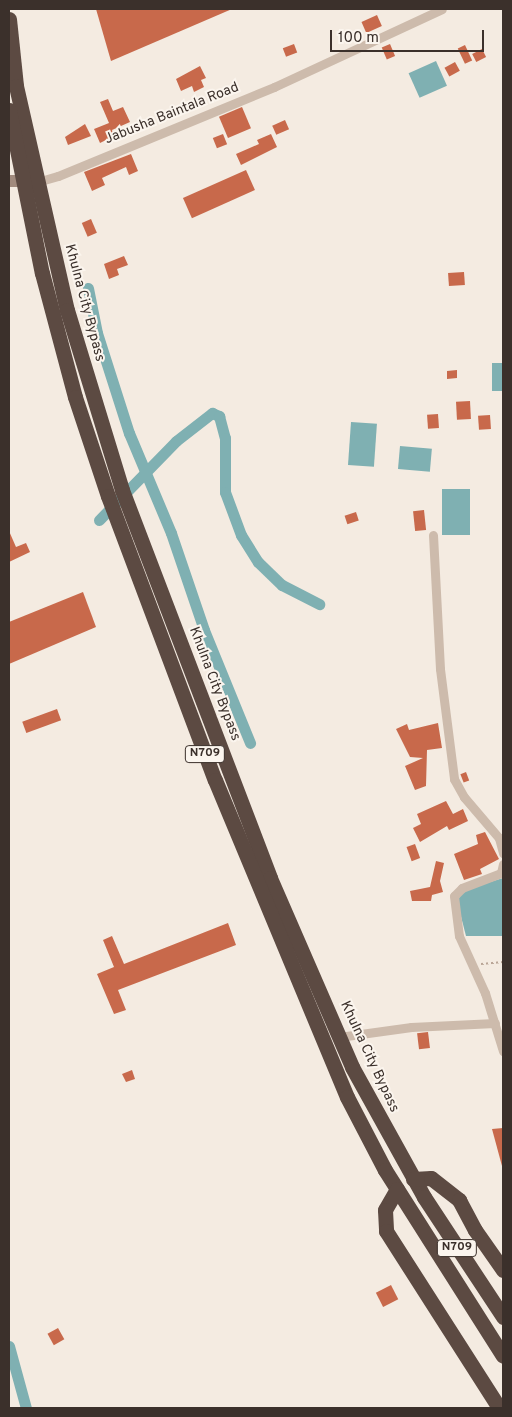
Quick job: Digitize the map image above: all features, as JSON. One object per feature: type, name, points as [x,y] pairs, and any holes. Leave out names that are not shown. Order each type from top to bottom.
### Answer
[{"type":"highway","name":"Khulna City Bypass","points":[[9,20],[16,86],[67,310],[122,490],[270,878],[340,1037],[376,1113],[413,1179],[503,1317]]},
{"type":"highway","name":"N709","points":[[9,110],[15,181],[75,398],[108,496],[215,780],[346,1097],[397,1189],[503,1356]]},
{"type":"highway","points":[[413,1179],[431,1178],[449,1190],[459,1200],[475,1230],[503,1270]]},
{"type":"highway","points":[[397,1189],[385,1210],[386,1231],[499,1408]]},
{"type":"main road","points":[[15,181],[37,182]]},
{"type":"street","name":"Jabusha Baintala Road","points":[[37,182],[58,176],[316,70],[442,9]]},
{"type":"street","points":[[434,535],[440,668],[454,779],[464,797],[499,838],[503,853]]},
{"type":"street","points":[[503,864],[501,874],[462,888],[454,896],[459,936],[495,1023],[503,1050]]},
{"type":"street","points":[[340,1037],[411,1026],[495,1023]]},
{"type":"path","points":[[472,964],[503,962]]},
{"type":"water","points":[[436,61],[447,86],[420,98],[409,73]]},
{"type":"water","points":[[492,363],[503,363],[503,391],[492,391]]},
{"type":"water","points":[[351,422],[377,424],[374,467],[348,465]]},
{"type":"water","points":[[400,446],[432,449],[430,472],[398,469]]},
{"type":"water","points":[[442,489],[470,489],[470,535],[442,535]]},
{"type":"water","points":[[503,878],[503,936],[466,936],[457,901],[464,890]]},
{"type":"building","points":[[96,9],[232,9],[111,61]]},
{"type":"building","points":[[377,15],[382,26],[366,33],[361,22]]},
{"type":"building","points":[[294,44],[297,52],[286,57],[283,48]]},
{"type":"building","points":[[390,44],[395,56],[387,59],[382,48]]},
{"type":"building","points":[[465,45],[472,60],[465,64],[458,48]]},
{"type":"building","points":[[482,49],[486,57],[476,62],[472,54]]},
{"type":"building","points":[[455,62],[460,71],[449,77],[445,68]]},
{"type":"building","points":[[200,66],[206,78],[201,80],[204,87],[194,92],[192,86],[181,91],[176,79]]},
{"type":"building","points":[[108,99],[113,111],[123,107],[130,122],[112,130],[114,136],[100,143],[94,129],[109,123],[100,102]]},
{"type":"building","points":[[242,107],[251,128],[228,138],[219,117]]},
{"type":"building","points":[[285,120],[289,129],[276,135],[272,126]]},
{"type":"building","points":[[85,124],[91,136],[68,145],[65,137]]},
{"type":"building","points":[[223,134],[227,144],[217,148],[213,138]]},
{"type":"building","points":[[271,134],[277,147],[241,165],[236,154],[259,144],[257,140]]},
{"type":"building","points":[[131,154],[138,171],[129,175],[126,167],[102,178],[105,185],[92,191],[84,172]]},
{"type":"building","points":[[246,170],[255,190],[192,218],[183,198]]},
{"type":"building","points":[[91,219],[97,233],[88,237],[82,223]]},
{"type":"building","points":[[124,256],[128,265],[117,269],[119,275],[109,279],[104,264]]},
{"type":"building","points":[[464,272],[465,285],[449,286],[448,273]]},
{"type":"building","points":[[457,370],[457,378],[447,379],[447,371]]},
{"type":"building","points":[[470,401],[471,419],[457,420],[456,402]]},
{"type":"building","points":[[438,414],[439,428],[428,429],[427,415]]},
{"type":"building","points":[[490,415],[491,429],[479,430],[478,416]]},
{"type":"building","points":[[424,510],[426,530],[415,531],[413,511]]},
{"type":"building","points":[[356,512],[359,521],[347,524],[345,516]]},
{"type":"building","points":[[9,531],[16,547],[26,543],[30,552],[9,562]]},
{"type":"building","points":[[83,592],[96,627],[9,664],[9,622]]},
{"type":"building","points":[[57,709],[61,720],[26,733],[22,722]]},
{"type":"building","points":[[438,723],[442,748],[427,750],[426,786],[415,790],[405,766],[423,758],[410,757],[396,729],[407,724],[409,730]]},
{"type":"building","points":[[466,772],[469,780],[464,783],[460,774]]},
{"type":"building","points":[[446,801],[453,814],[463,809],[468,821],[449,830],[447,826],[420,842],[413,828],[421,824],[417,814]]},
{"type":"building","points":[[485,832],[499,859],[480,869],[482,874],[464,880],[454,854],[478,844],[476,835]]},
{"type":"building","points":[[415,844],[420,858],[412,861],[407,847]]},
{"type":"building","points":[[436,861],[444,863],[440,881],[443,892],[432,895],[431,901],[412,901],[410,891],[430,887]]},
{"type":"building","points":[[228,923],[236,945],[118,990],[126,1010],[114,1014],[97,974],[114,967],[103,940],[112,936],[124,964]]},
{"type":"building","points":[[428,1032],[430,1048],[419,1049],[417,1033]]},
{"type":"building","points":[[132,1070],[135,1079],[126,1082],[122,1074]]},
{"type":"building","points":[[503,1128],[503,1166],[502,1166],[492,1129]]},
{"type":"building","points":[[391,1285],[398,1299],[383,1307],[376,1293]]},
{"type":"building","points":[[58,1328],[64,1339],[54,1345],[48,1334]]},
{"type":"waterway","points":[[88,288],[97,333],[129,433],[171,533],[204,630],[250,743]]},
{"type":"waterway","points":[[99,520],[176,441],[212,413],[219,416],[225,438],[225,492],[241,535],[258,562],[282,585],[319,604]]},
{"type":"waterway","points":[[9,1346],[26,1408]]}]
